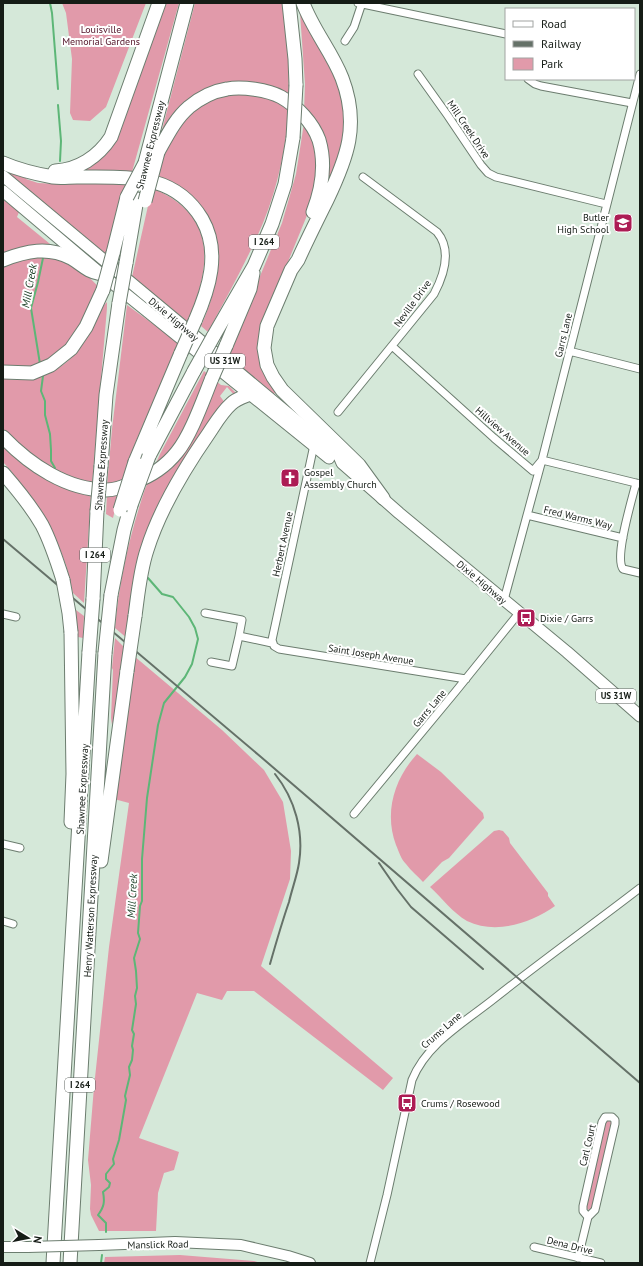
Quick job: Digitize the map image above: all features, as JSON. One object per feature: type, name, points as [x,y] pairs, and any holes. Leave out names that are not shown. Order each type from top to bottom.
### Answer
[{"type":"highway","points":[[43,174],[81,165],[101,151],[107,144],[117,124],[160,3]]},
{"type":"highway","name":"Shawnee Expressway","points":[[72,935],[97,511],[106,395],[136,199],[145,163],[153,151],[187,3]]},
{"type":"highway","name":"I 264","points":[[126,507],[149,456],[194,371],[254,266],[278,206],[285,184],[293,138],[296,85],[290,3]]},
{"type":"highway","points":[[303,3],[342,78],[350,107],[351,132],[349,146],[343,165],[271,316],[266,333],[264,348],[269,370],[278,383],[291,399],[359,465],[383,498]]},
{"type":"highway","points":[[3,372],[32,373],[51,365],[70,350],[86,327],[102,290],[113,253],[136,199],[153,151],[173,125],[189,108],[203,98],[227,89],[243,88],[281,97],[301,113],[312,126],[319,140],[323,178],[319,196],[294,259],[292,270]]},
{"type":"highway","points":[[3,163],[21,170],[53,177],[138,178],[154,181],[165,185],[184,197],[198,213],[204,223],[211,244],[212,255],[208,288],[196,321],[135,462],[126,507]]},
{"type":"highway","points":[[3,260],[20,254],[44,250],[63,255],[79,263],[91,272],[101,274]]},
{"type":"highway","points":[[3,437],[28,460],[45,471],[64,481],[85,488],[107,490],[120,488],[159,471],[178,452],[186,437],[250,289],[254,266]]},
{"type":"highway","points":[[90,914],[100,872],[135,616],[141,575],[147,549],[154,529],[166,504],[189,463],[226,409],[234,401],[250,394]]},
{"type":"highway","points":[[3,472],[28,504],[42,526],[56,556],[63,580],[69,613],[71,632],[73,774],[68,892],[72,935]]},
{"type":"highway","name":"Henry Watterson Expressway","points":[[70,1263],[105,653],[111,595],[124,530],[126,507]]},
{"type":"highway","name":"Henry Watterson Expressway","points":[[53,1263],[72,935]]},
{"type":"main road","name":"Dixie Highway","points":[[3,176],[339,456],[342,463],[404,518],[504,600],[640,716]]},
{"type":"main road","name":"Dixie Highway","points":[[3,191],[101,274],[314,446],[335,462],[342,463]]},
{"type":"main road","name":"Manslick Road","points":[[3,1247],[175,1242],[241,1245],[288,1256],[310,1263]]},
{"type":"street","points":[[345,41],[354,27],[360,3],[505,34]]},
{"type":"street","name":"Mill Creek Drive","points":[[418,74],[480,165],[488,173],[496,177],[606,204]]},
{"type":"street","name":"Garrs Lane","points":[[504,600],[528,515],[640,74]]},
{"type":"street","points":[[529,80],[541,86],[632,103]]},
{"type":"street","name":"Neville Drive","points":[[338,412],[435,293],[442,276],[446,249],[443,240],[434,230],[363,177]]},
{"type":"street","name":"Hillview Avenue","points":[[392,346],[533,471],[542,460],[638,484]]},
{"type":"street","points":[[569,351],[640,369]]},
{"type":"street","name":"Herbert Avenue","points":[[273,645],[273,632],[314,446]]},
{"type":"street","points":[[638,484],[623,538],[620,566],[623,569],[640,573]]},
{"type":"street","name":"Fred Warms Way","points":[[528,515],[623,538]]},
{"type":"street","points":[[205,613],[242,620],[232,666],[211,662]]},
{"type":"street","name":"Garrs Lane","points":[[354,814],[519,613]]},
{"type":"street","points":[[3,614],[16,617]]},
{"type":"street","name":"Saint Joseph Avenue","points":[[239,636],[273,645],[279,649],[466,679]]},
{"type":"street","points":[[3,844],[20,848]]},
{"type":"street","name":"Crums Lane","points":[[370,1263],[387,1196],[412,1080],[420,1064],[428,1053],[442,1040],[524,975],[640,888]]},
{"type":"street","points":[[3,921],[13,924]]},
{"type":"street","name":"Carl Court","points":[[578,1258],[588,1217],[595,1210],[615,1124],[615,1120],[610,1117],[605,1117],[602,1122],[583,1206],[585,1214],[588,1217]]},
{"type":"street","name":"Dena Drive","points":[[534,1247],[602,1263]]},
{"type":"green space","name":"Louisville Memorial Gardens","points":[[62,3],[146,3],[106,107],[90,121],[73,120],[70,113],[72,59],[66,13]]},
{"type":"green space","points":[[163,3],[179,3],[132,172],[83,169],[102,155]]},
{"type":"green space","points":[[195,3],[283,3],[288,44],[289,98],[232,84],[165,131],[162,130]]},
{"type":"green space","points":[[300,13],[302,13],[344,92],[345,141],[327,186],[304,111],[305,84]]},
{"type":"green space","points":[[241,92],[276,100],[289,108],[286,137],[277,181],[263,223],[244,265],[208,332],[201,326],[210,303],[216,280],[218,258],[216,237],[209,218],[196,201],[179,186],[155,175],[172,135],[185,118],[193,111],[211,100],[231,93]]},
{"type":"green space","points":[[304,123],[313,138],[319,174],[308,213],[276,291],[265,363],[288,404],[275,393],[272,395],[227,356],[282,223],[296,174]]},
{"type":"green space","points":[[3,169],[38,183],[127,183],[109,249],[105,256],[3,172]]},
{"type":"green space","points":[[152,188],[174,200],[189,213],[199,228],[204,245],[204,263],[201,282],[187,323],[132,277]]},
{"type":"green space","points":[[3,199],[19,212],[17,217],[55,248],[3,255]]},
{"type":"green space","points":[[48,255],[76,267],[99,287],[70,346],[36,368],[3,368],[3,265],[13,260]]},
{"type":"green space","points":[[107,302],[92,485],[67,477],[44,464],[3,432],[3,378],[18,380],[35,378],[51,372],[66,363],[80,347],[97,316]]},
{"type":"green space","points":[[127,305],[179,343],[136,441],[121,484],[107,486],[112,429]]},
{"type":"green space","points":[[204,371],[209,375],[178,444],[153,470],[160,454]]},
{"type":"green space","points":[[216,381],[221,385],[229,386],[237,394],[235,396],[227,387],[220,396],[225,403],[163,501],[128,639],[115,628],[117,610],[126,558],[145,489],[149,480],[158,476]]},
{"type":"green space","points":[[3,444],[91,494],[84,603],[73,593],[66,565],[56,539],[11,471],[3,462]]},
{"type":"green space","points":[[119,493],[113,518],[106,514],[107,494]]},
{"type":"green space","points":[[76,610],[84,616],[83,638],[78,637]]},
{"type":"green space","points":[[115,638],[126,649],[118,705],[112,725],[112,668]]},
{"type":"green space","points":[[134,656],[222,730],[264,770],[283,802],[291,851],[290,879],[261,966],[393,1078],[383,1090],[254,991],[227,991],[222,1000],[197,993],[139,1138],[179,1152],[174,1170],[164,1173],[158,1193],[156,1231],[99,1231],[91,1215],[90,1209],[91,1185],[88,1160],[109,947],[129,803],[114,799]]},
{"type":"green space","points":[[417,754],[441,772],[483,813],[484,818],[449,858],[442,862],[423,882],[401,858],[396,845],[391,821],[393,797],[397,785],[402,774]]},
{"type":"green space","points":[[494,831],[503,831],[509,838],[510,843],[548,893],[548,896],[555,906],[546,912],[524,922],[501,927],[490,927],[478,925],[462,918],[452,910],[430,887]]},
{"type":"green space","points":[[607,1120],[612,1124],[592,1209],[589,1210],[586,1208],[605,1122]]},
{"type":"green space","points":[[180,1255],[254,1261],[261,1263],[104,1263],[105,1257]]},
{"type":"waterway","name":"Mill Creek","points":[[50,3],[58,89]]},
{"type":"waterway","name":"Mill Creek","points":[[58,105],[61,141],[60,161]]},
{"type":"waterway","name":"Mill Creek","points":[[40,364],[31,308],[43,258]]},
{"type":"waterway","name":"Mill Creek","points":[[43,376],[41,391],[45,401],[45,415],[50,434],[51,461],[55,468]]},
{"type":"waterway","name":"Mill Creek","points":[[106,1232],[106,1223],[98,1215],[104,1204],[103,1192],[109,1187],[110,1183],[106,1179],[106,1174],[114,1164],[113,1159],[119,1140],[126,1100],[125,1096],[130,1075],[129,1067],[132,1060],[134,1034],[132,1030],[137,988],[134,958],[140,939],[138,933],[140,906],[142,901],[142,859],[147,798],[158,725],[164,703],[185,677],[192,664],[198,639],[195,628],[189,617],[173,597],[162,594],[148,578]]},
{"type":"waterway","name":"Mill Creek","points":[[101,1263],[102,1255]]},
{"type":"railway","points":[[3,539],[261,757],[640,1083]]},
{"type":"railway","points":[[270,964],[296,878],[300,851],[299,828],[293,805],[275,774]]},
{"type":"railway","points":[[379,863],[411,907],[483,969]]},
{"type":"place","name":"Butler High School","points":[[623,223]]},
{"type":"place","name":"Gospel Assembly Church","points":[[290,478]]},
{"type":"place","name":"Dixie / Garrs","points":[[526,618]]},
{"type":"place","name":"Crums / Rosewood","points":[[407,1103]]}]
